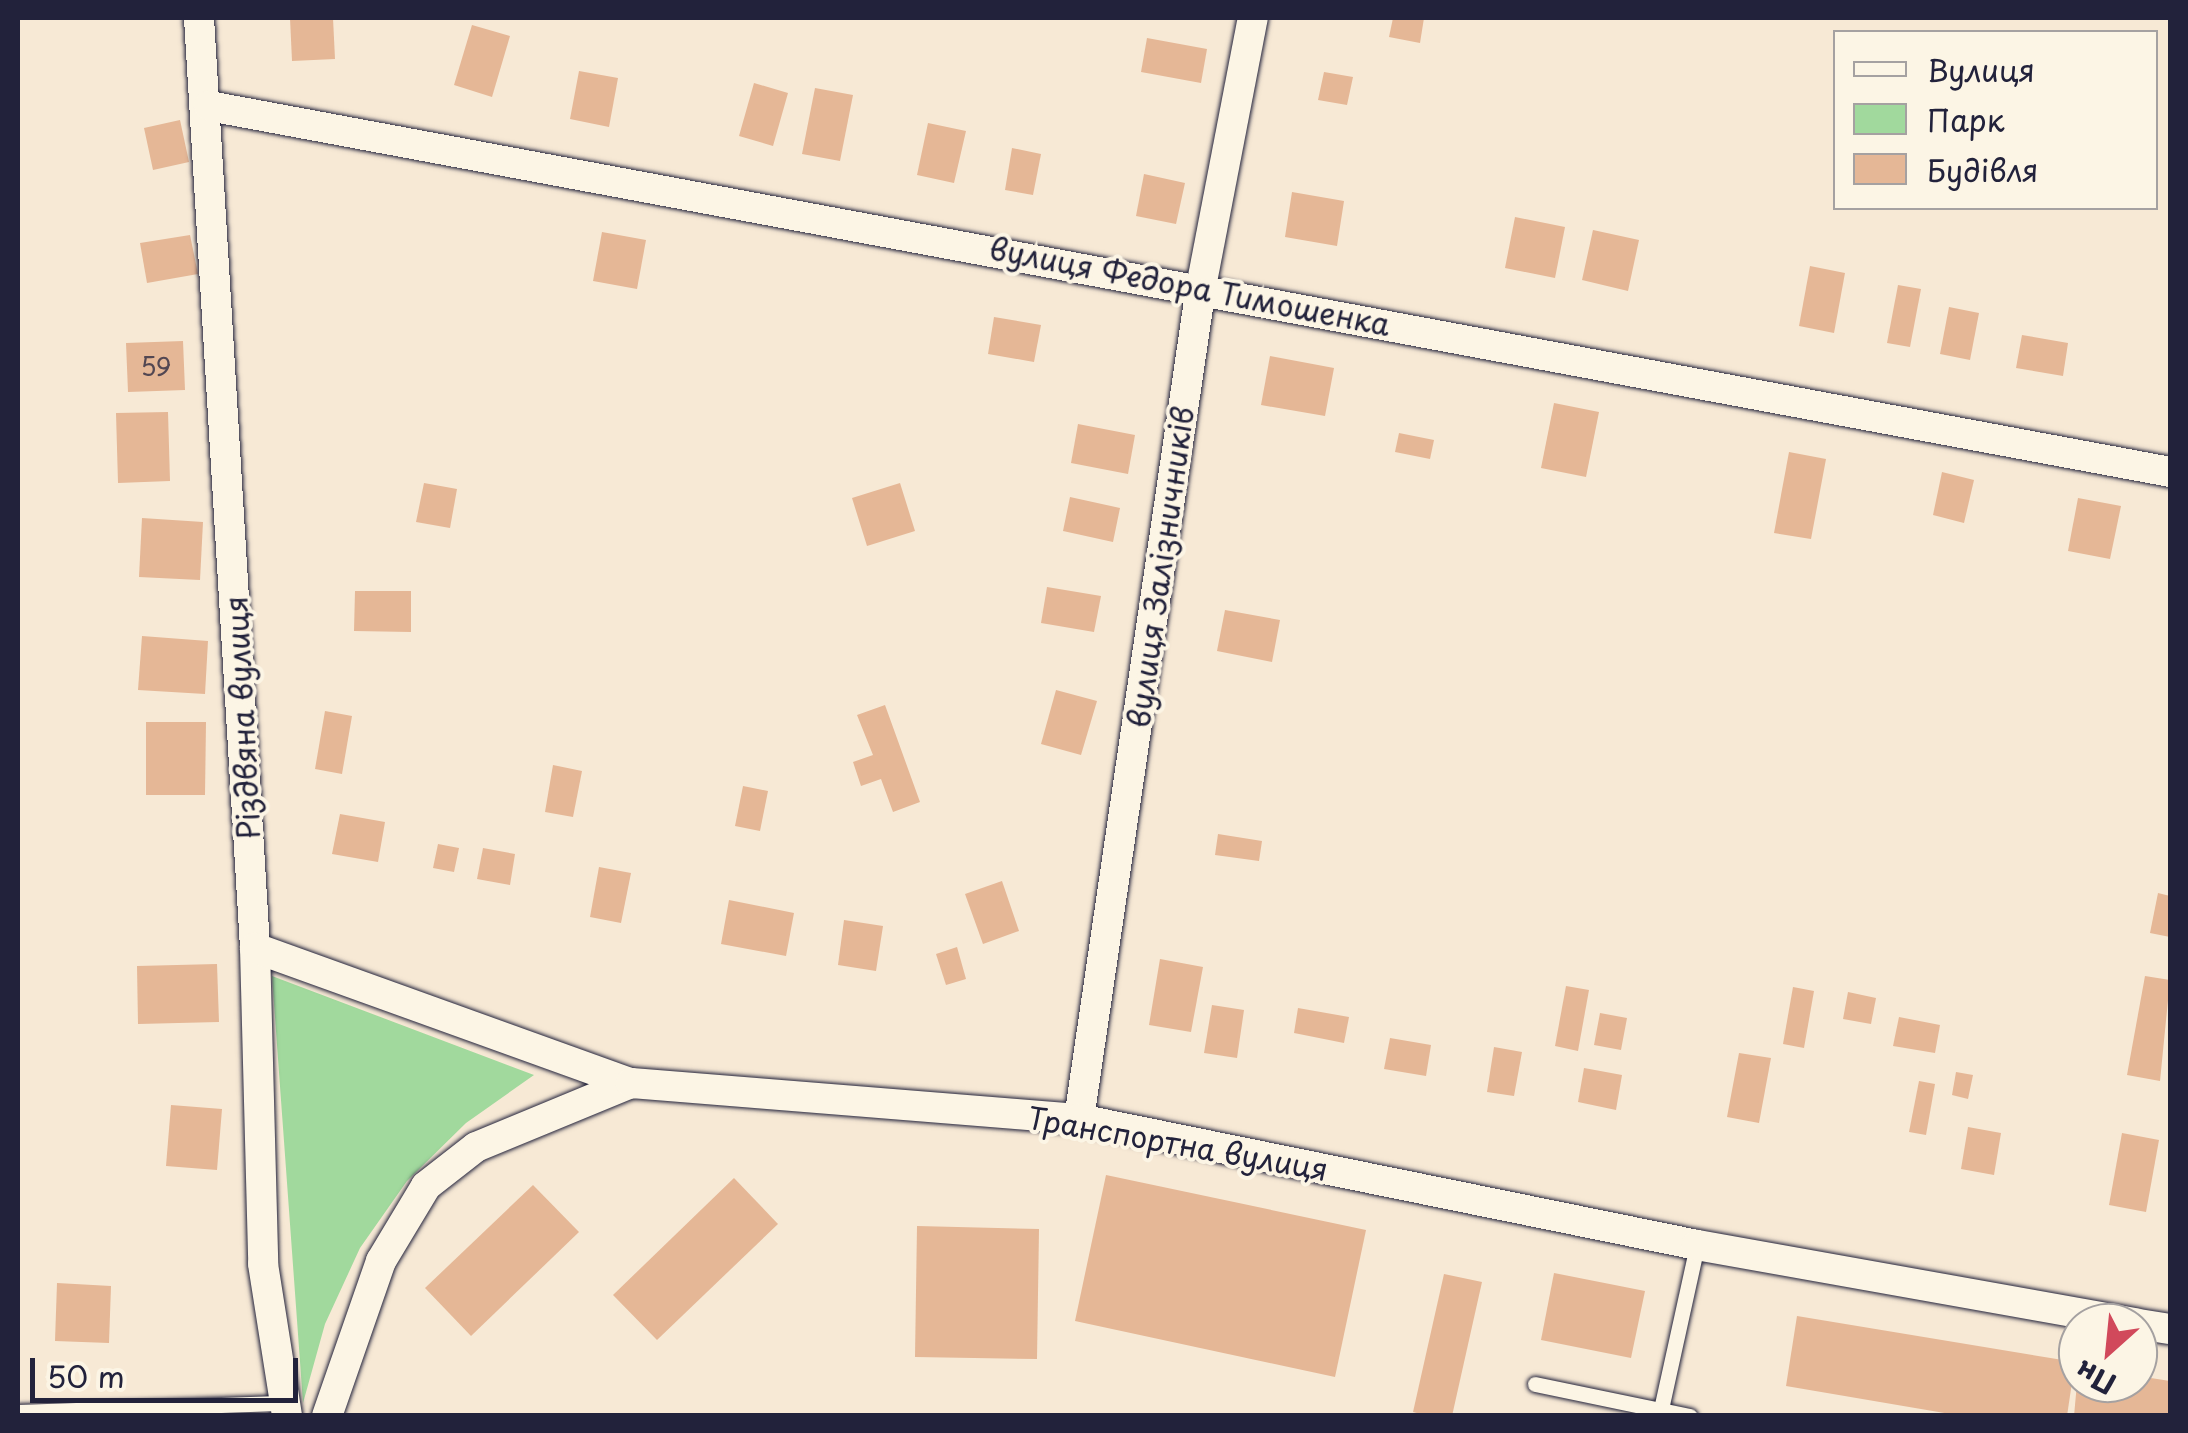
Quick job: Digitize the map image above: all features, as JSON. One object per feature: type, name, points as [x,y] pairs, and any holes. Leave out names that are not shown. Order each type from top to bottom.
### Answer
[{"type":"street","name":"Різдвяна вулиця","points":[[200,18],[209,106],[254,948],[263,1264],[283,1409]]},
{"type":"street","name":"вулиця Залізничників","points":[[1079,1119],[1202,287],[1253,18]]},
{"type":"street","name":"вулиця Федора Тимошенка","points":[[209,106],[1202,287],[2170,472]]},
{"type":"street","points":[[254,948],[630,1083]]},
{"type":"street","name":"Транспортна вулиця","points":[[327,1416],[381,1261],[426,1186],[476,1147],[630,1083],[1079,1119],[1697,1245],[2058,1309]]},
{"type":"lane","points":[[1661,1410],[1697,1245]]},
{"type":"lane","points":[[1535,1384],[1690,1416]]},
{"type":"lane","points":[[18,1412],[283,1409]]},
{"type":"green space","points":[[272,976],[534,1075],[466,1123],[407,1181],[360,1248],[325,1324],[303,1403]]},
{"type":"building","points":[[290,18],[333,18],[335,59],[292,61]]},
{"type":"building","points":[[1393,18],[1424,18],[1420,43],[1389,37]]},
{"type":"building","points":[[472,25],[510,36],[492,97],[454,85]]},
{"type":"building","points":[[1147,38],[1207,49],[1201,83],[1141,72]]},
{"type":"building","points":[[579,71],[618,78],[609,127],[570,119]]},
{"type":"building","points":[[1324,72],[1353,77],[1347,105],[1318,100]]},
{"type":"building","points":[[754,83],[788,93],[773,146],[739,136]]},
{"type":"building","points":[[815,88],[853,95],[840,161],[802,154]]},
{"type":"building","points":[[180,120],[189,162],[153,170],[144,128]]},
{"type":"building","points":[[928,123],[966,131],[954,183],[917,175]]},
{"type":"building","points":[[1012,148],[1041,154],[1033,195],[1005,190]]},
{"type":"building","points":[[1144,174],[1185,183],[1176,224],[1136,216]]},
{"type":"building","points":[[1292,192],[1344,201],[1337,246],[1285,237]]},
{"type":"building","points":[[1515,217],[1565,227],[1555,278],[1505,268]]},
{"type":"building","points":[[1593,230],[1639,240],[1628,291],[1582,280]]},
{"type":"building","points":[[602,232],[646,240],[637,289],[593,281]]},
{"type":"building","points":[[190,235],[198,274],[147,283],[140,243]]},
{"type":"building","points":[[1810,266],[1845,273],[1834,333],[1799,326]]},
{"type":"building","points":[[1898,285],[1921,289],[1910,347],[1887,343]]},
{"type":"building","points":[[1949,307],[1979,313],[1970,360],[1940,354]]},
{"type":"building","points":[[994,317],[1041,325],[1034,362],[988,354]]},
{"type":"building","points":[[2022,335],[2068,343],[2063,376],[2016,368]]},
{"type":"building","points":[[183,341],[185,390],[128,392],[126,343]]},
{"type":"building","points":[[1270,356],[1334,368],[1325,416],[1261,405]]},
{"type":"building","points":[[1554,403],[1599,412],[1586,477],[1541,468]]},
{"type":"building","points":[[168,412],[170,481],[118,483],[116,413]]},
{"type":"building","points":[[1078,424],[1135,435],[1128,474],[1071,463]]},
{"type":"building","points":[[1399,433],[1434,440],[1430,459],[1395,452]]},
{"type":"building","points":[[1789,452],[1826,459],[1811,539],[1774,533]]},
{"type":"building","points":[[1942,472],[1974,480],[1964,523],[1933,515]]},
{"type":"building","points":[[424,483],[457,489],[450,528],[416,522]]},
{"type":"building","points":[[900,483],[915,531],[867,546],[852,498]]},
{"type":"building","points":[[1070,497],[1120,508],[1113,542],[1063,531]]},
{"type":"building","points":[[2078,498],[2121,506],[2110,559],[2068,551]]},
{"type":"building","points":[[142,518],[203,522],[200,580],[139,577]]},
{"type":"building","points":[[1047,587],[1101,596],[1094,632],[1041,623]]},
{"type":"building","points":[[355,591],[411,591],[411,632],[354,631]]},
{"type":"building","points":[[1225,610],[1280,620],[1272,662],[1217,651]]},
{"type":"building","points":[[142,636],[208,641],[205,694],[138,690]]},
{"type":"building","points":[[1056,690],[1097,701],[1081,755],[1041,744]]},
{"type":"building","points":[[885,705],[920,802],[893,812],[881,779],[861,786],[853,762],[873,755],[857,715]]},
{"type":"building","points":[[325,711],[352,716],[342,774],[315,769]]},
{"type":"building","points":[[146,722],[206,722],[205,795],[146,795]]},
{"type":"building","points":[[553,765],[582,771],[573,817],[545,812]]},
{"type":"building","points":[[743,786],[768,791],[760,831],[735,826]]},
{"type":"building","points":[[340,814],[385,822],[378,862],[332,854]]},
{"type":"building","points":[[1218,834],[1262,841],[1259,861],[1215,855]]},
{"type":"building","points":[[438,844],[459,848],[454,872],[433,868]]},
{"type":"building","points":[[483,848],[515,854],[510,885],[477,879]]},
{"type":"building","points":[[599,867],[631,873],[621,923],[590,917]]},
{"type":"building","points":[[1002,881],[1019,931],[983,944],[965,894]]},
{"type":"building","points":[[2158,893],[2170,896],[2170,937],[2150,933]]},
{"type":"building","points":[[729,900],[794,913],[786,956],[721,944]]},
{"type":"building","points":[[844,920],[883,926],[876,971],[838,965]]},
{"type":"building","points":[[957,947],[966,979],[946,985],[936,954]]},
{"type":"building","points":[[1160,959],[1203,967],[1191,1032],[1149,1025]]},
{"type":"building","points":[[217,964],[219,1022],[138,1024],[137,966]]},
{"type":"building","points":[[2145,976],[2170,980],[2160,1081],[2127,1075]]},
{"type":"building","points":[[1566,986],[1589,990],[1578,1051],[1555,1046]]},
{"type":"building","points":[[1793,987],[1814,991],[1804,1048],[1783,1044]]},
{"type":"building","points":[[1848,992],[1876,998],[1871,1024],[1843,1019]]},
{"type":"building","points":[[1212,1005],[1244,1010],[1237,1058],[1204,1053]]},
{"type":"building","points":[[1298,1008],[1349,1017],[1344,1043],[1294,1033]]},
{"type":"building","points":[[1600,1013],[1627,1018],[1621,1050],[1594,1045]]},
{"type":"building","points":[[1899,1017],[1940,1025],[1935,1053],[1893,1046]]},
{"type":"building","points":[[1390,1038],[1431,1045],[1426,1076],[1384,1069]]},
{"type":"building","points":[[1494,1047],[1522,1052],[1514,1096],[1487,1092]]},
{"type":"building","points":[[1739,1053],[1771,1058],[1759,1123],[1727,1117]]},
{"type":"building","points":[[1584,1068],[1622,1075],[1616,1110],[1578,1102]]},
{"type":"building","points":[[1956,1072],[1973,1075],[1968,1099],[1952,1095]]},
{"type":"building","points":[[1919,1081],[1935,1084],[1926,1135],[1909,1132]]},
{"type":"building","points":[[171,1105],[222,1109],[217,1170],[166,1166]]},
{"type":"building","points":[[1968,1127],[2001,1133],[1994,1175],[1961,1169]]},
{"type":"building","points":[[2122,1133],[2159,1140],[2146,1212],[2109,1205]]},
{"type":"building","points":[[1106,1175],[1366,1230],[1335,1377],[1075,1321]]},
{"type":"building","points":[[734,1178],[778,1224],[657,1340],[613,1295]]},
{"type":"building","points":[[533,1185],[579,1232],[471,1336],[425,1288]]},
{"type":"building","points":[[917,1226],[1039,1229],[1037,1359],[915,1357]]},
{"type":"building","points":[[1554,1273],[1645,1291],[1631,1358],[1541,1340]]},
{"type":"building","points":[[1444,1274],[1482,1282],[1452,1416],[1428,1416],[1413,1412]]},
{"type":"building","points":[[57,1283],[111,1286],[109,1343],[55,1341]]},
{"type":"building","points":[[1797,1316],[2058,1359],[2058,1403],[2069,1403],[2067,1416],[1962,1416],[1786,1386]]},
{"type":"building","points":[[2158,1379],[2170,1381],[2170,1416],[2074,1416],[2075,1403],[2158,1403]]}]
